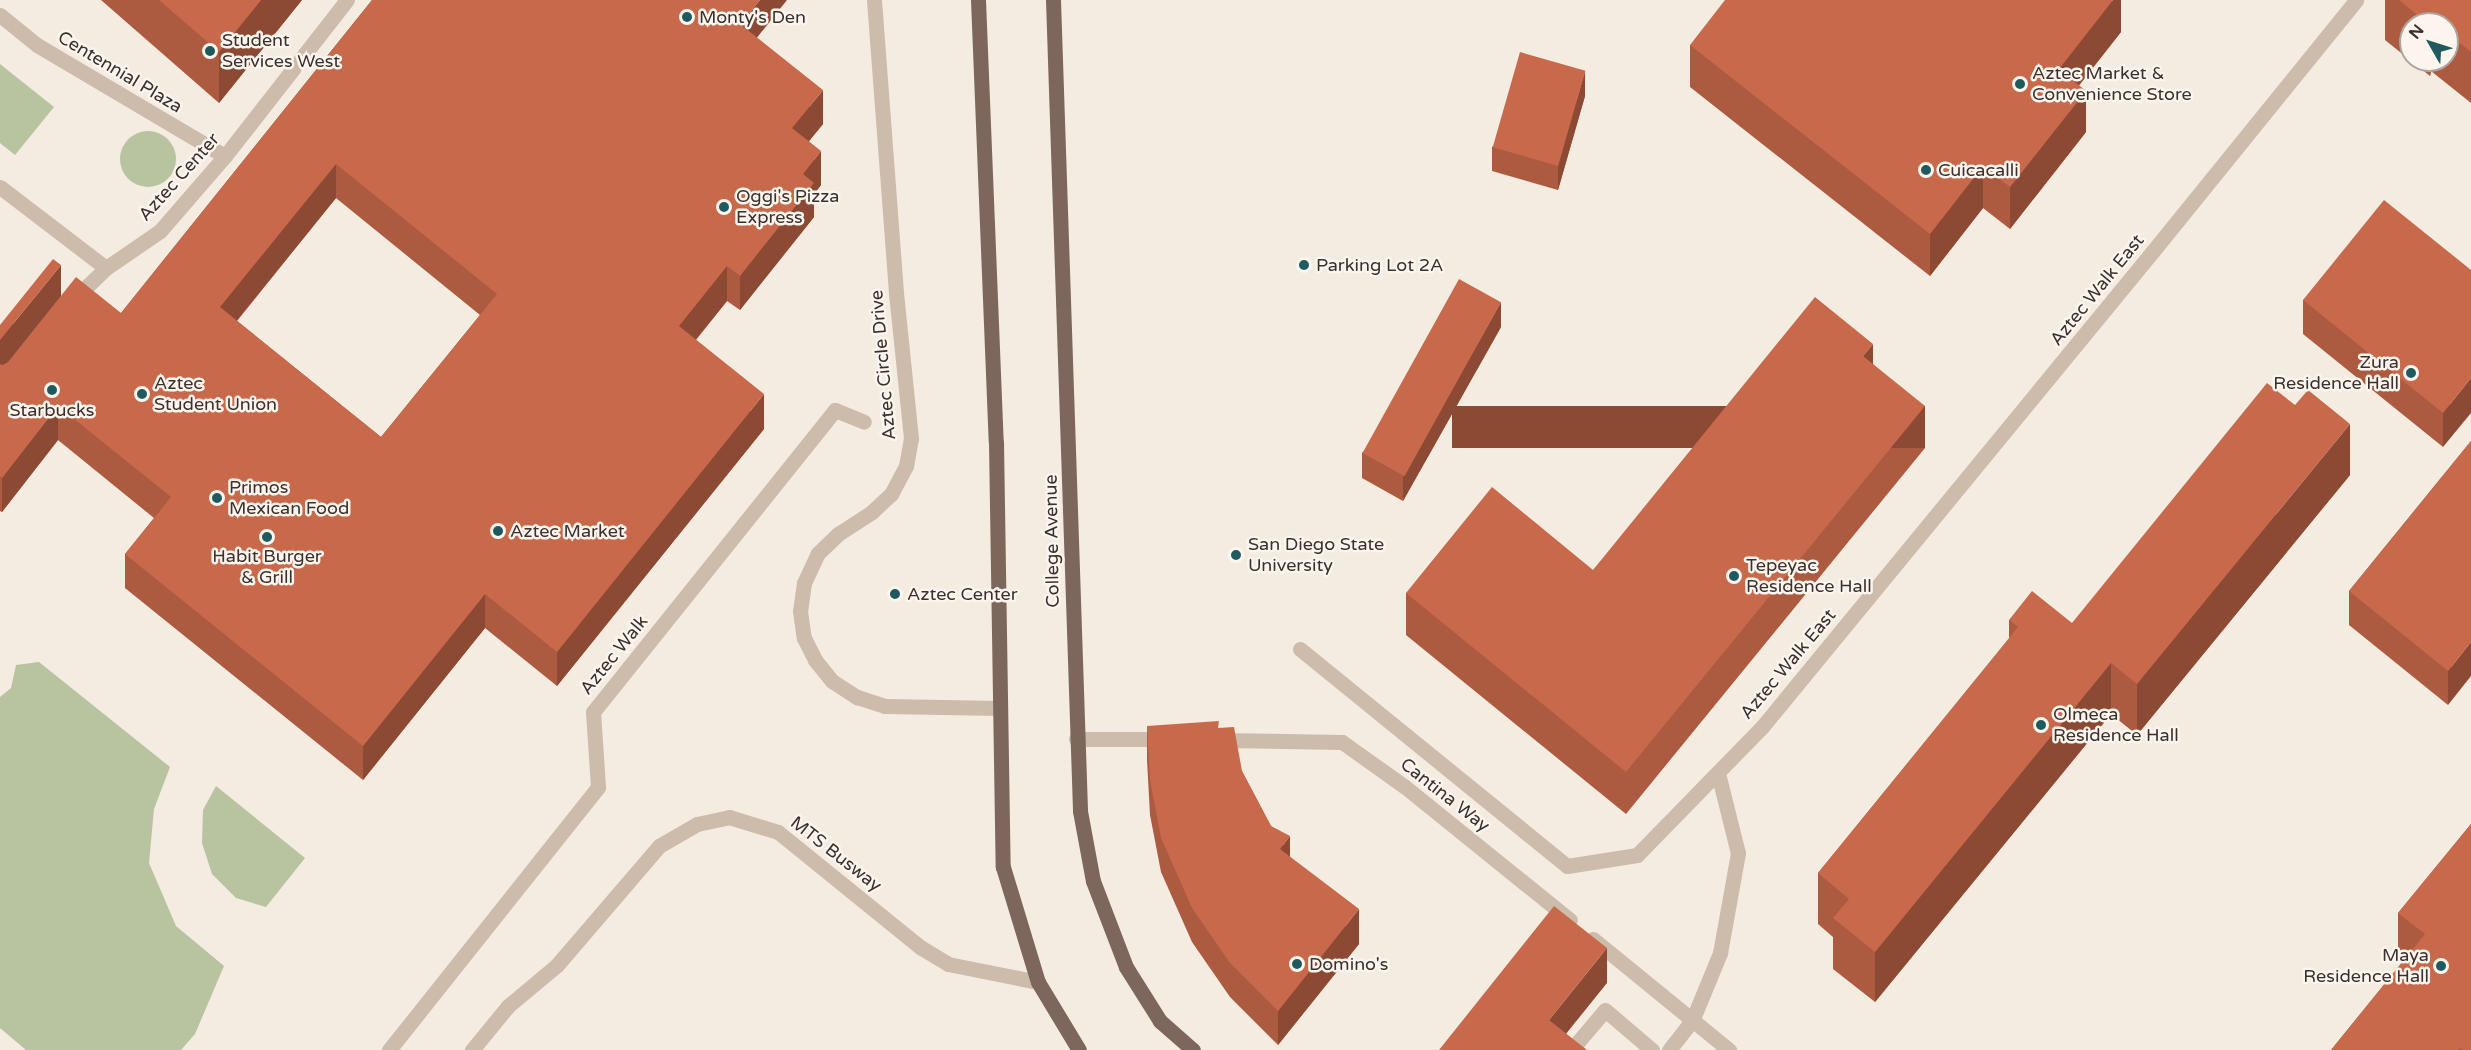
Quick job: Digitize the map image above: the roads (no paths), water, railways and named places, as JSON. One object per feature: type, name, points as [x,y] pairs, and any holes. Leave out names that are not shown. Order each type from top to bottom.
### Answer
[{"type":"main road","points":[[978,0],[996,442],[1003,867],[1038,982],[1079,1050]]},
{"type":"main road","name":"College Avenue","points":[[1053,0],[1068,393],[1076,739],[1080,811],[1093,881],[1126,967],[1160,1021],[1192,1050]]},
{"type":"street","name":"Aztec Center","points":[[66,309],[80,291],[106,267],[160,231],[225,156],[347,0]]},
{"type":"street","name":"Aztec Circle Drive","points":[[874,0],[896,294],[911,438],[906,466],[891,494],[872,512],[838,534],[818,553],[804,583],[800,611],[804,638],[815,660],[832,681],[857,697],[885,706],[1000,708]]},
{"type":"street","name":"Aztec Walk East","points":[[1300,649],[1567,866],[1637,855],[1770,717],[2154,251],[2356,0]]},
{"type":"street","name":"Centennial Plaza","points":[[0,15],[37,45],[225,156]]},
{"type":"street","points":[[0,187],[106,267]]},
{"type":"street","name":"Aztec Walk","points":[[389,1050],[598,787],[593,712],[836,410],[864,422]]},
{"type":"street","points":[[1076,739],[1178,739]]},
{"type":"street","name":"Cantina Way","points":[[1201,740],[1342,742],[1464,834],[1729,1050]]},
{"type":"street","points":[[1669,1050],[1692,1021],[1720,953],[1738,853],[1718,772]]},
{"type":"street","name":"MTS Busway","points":[[472,1050],[508,1006],[557,965],[659,846],[697,824],[729,818],[778,832],[920,946],[948,964],[1038,982]]},
{"type":"street","points":[[1571,1050],[1605,1010],[1652,1050]]},
{"type":"place","name":"Monty's Den","points":[[687,17]]},
{"type":"place","name":"Student Services West","points":[[210,51]]},
{"type":"place","name":"Aztec Market & Convenience Store","points":[[2020,84]]},
{"type":"place","name":"Cuicacalli","points":[[1926,170]]},
{"type":"place","name":"Oggi's Pizza Express","points":[[724,207]]},
{"type":"place","name":"Parking Lot 2A","points":[[1304,265]]},
{"type":"place","name":"Zura Residence Hall","points":[[2411,373]]},
{"type":"place","name":"Starbucks","points":[[52,390]]},
{"type":"place","name":"Aztec Student Union","points":[[142,394]]},
{"type":"place","name":"Primos Mexican Food","points":[[217,498]]},
{"type":"place","name":"Aztec Market","points":[[498,531]]},
{"type":"place","name":"Habit Burger & Grill","points":[[267,537]]},
{"type":"place","name":"San Diego State University","points":[[1236,555]]},
{"type":"place","name":"Tepeyac Residence Hall","points":[[1734,576]]},
{"type":"place","name":"Aztec Center","points":[[895,594]]},
{"type":"place","name":"Olmeca Residence Hall","points":[[2041,725]]},
{"type":"place","name":"Domino's","points":[[1297,964]]},
{"type":"place","name":"Maya Residence Hall","points":[[2441,966]]}]
